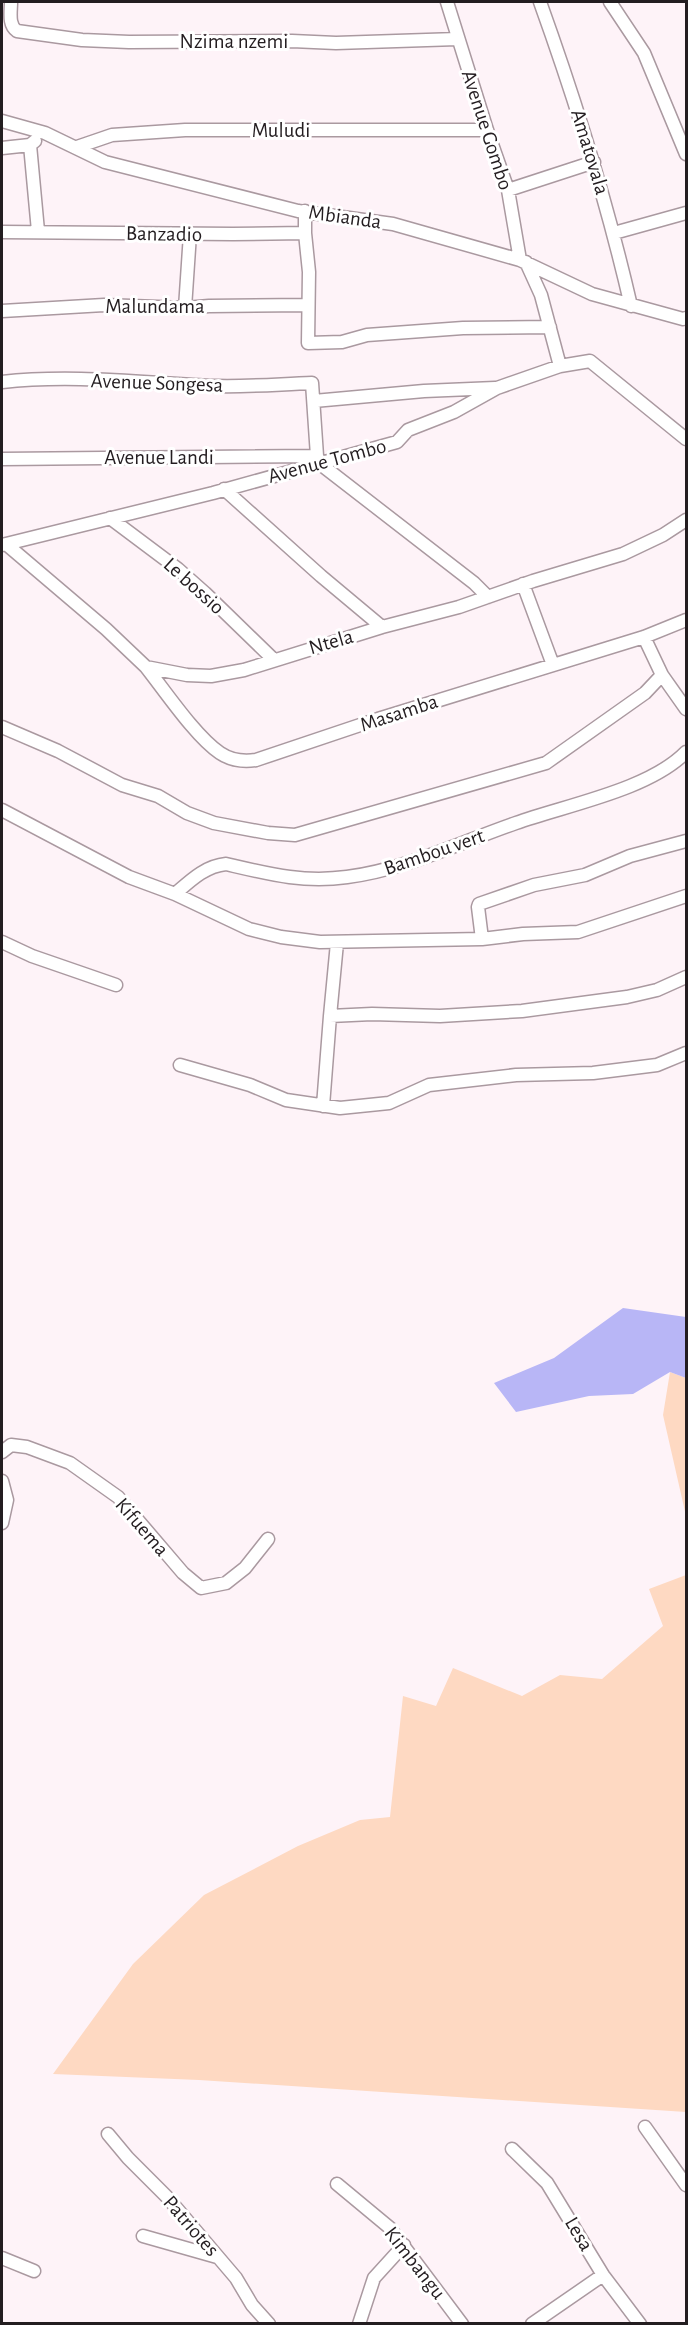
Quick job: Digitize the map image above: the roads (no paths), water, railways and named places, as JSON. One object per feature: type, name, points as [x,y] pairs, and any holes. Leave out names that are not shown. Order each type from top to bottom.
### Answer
[{"type":"street","name":"Nzima nzemi","points":[[11,2],[12,27],[17,31],[82,40],[129,42],[292,40],[336,43],[458,39]]},
{"type":"street","name":"Avenue Gombo","points":[[447,2],[508,190],[523,261],[541,295],[560,366]]},
{"type":"street","name":"Amatovala","points":[[540,2],[594,162],[632,306]]},
{"type":"street","points":[[610,2],[644,53],[687,154]]},
{"type":"street","name":"Mbianda","points":[[2,121],[45,133],[105,162],[305,212],[393,224],[523,261],[592,294],[685,320]]},
{"type":"street","name":"Muludi","points":[[77,147],[112,135],[185,129],[487,130]]},
{"type":"street","points":[[2,148],[30,145],[45,133]]},
{"type":"street","points":[[30,145],[38,231]]},
{"type":"street","points":[[508,190],[594,162]]},
{"type":"street","points":[[305,212],[309,272],[308,343],[342,342],[367,335],[463,328],[550,327]]},
{"type":"street","points":[[614,232],[687,213]]},
{"type":"street","name":"Banzadio","points":[[2,232],[305,233]]},
{"type":"street","points":[[185,308],[190,234]]},
{"type":"street","name":"Malundama","points":[[2,311],[104,305],[185,308],[308,305]]},
{"type":"street","name":"Avenue Tombo","points":[[4,545],[224,489],[318,460],[397,442],[408,430],[454,412],[497,388],[560,366],[590,361],[687,439]]},
{"type":"street","name":"Avenue Songesa","points":[[2,382],[104,381],[220,386],[312,383],[314,401]]},
{"type":"street","points":[[488,597],[474,583],[318,460],[314,401],[424,391],[497,388]]},
{"type":"street","name":"Avenue Landi","points":[[2,459],[318,460]]},
{"type":"street","points":[[224,489],[382,627]]},
{"type":"street","name":"Le bossio","points":[[110,518],[178,569],[273,659]]},
{"type":"street","name":"Ntela","points":[[146,667],[187,675],[211,676],[244,670],[273,659],[382,627],[459,607],[523,584],[623,554],[663,535],[687,520]]},
{"type":"street","points":[[4,545],[106,629],[146,667]]},
{"type":"street","points":[[523,584],[553,665]]},
{"type":"street","name":"Masamba","points":[[146,667],[206,742],[221,754],[244,762],[644,637],[687,620]]},
{"type":"street","points":[[644,637],[662,675],[687,709]]},
{"type":"street","points":[[2,727],[58,751],[122,785],[158,796],[187,813],[214,823],[268,833],[295,835],[546,763],[645,693],[662,675]]},
{"type":"street","name":"Bambou vert","points":[[175,894],[216,865],[226,864],[307,880],[346,877],[384,870],[516,823],[635,785],[687,753]]},
{"type":"street","points":[[2,810],[129,877],[175,894],[249,929],[265,934],[337,943],[482,939],[523,934],[578,932],[687,896]]},
{"type":"street","points":[[482,939],[479,904],[534,885],[585,875],[630,856],[687,841]]},
{"type":"street","points":[[2,942],[32,956],[116,985]]},
{"type":"street","points":[[323,1106],[337,943]]},
{"type":"street","points":[[330,1016],[372,1014],[440,1017],[522,1011],[627,997],[657,990],[687,977]]},
{"type":"street","points":[[180,1065],[250,1085],[286,1100],[340,1108],[389,1102],[429,1085],[440,1083],[516,1075],[593,1073],[657,1065],[687,1053]]},
{"type":"street","name":"Kifuema","points":[[2,1452],[11,1445],[27,1447],[70,1463],[118,1497],[183,1574],[201,1587],[226,1583],[245,1568],[268,1539]]},
{"type":"street","points":[[2,1482],[7,1500],[2,1523]]},
{"type":"street","points":[[645,2127],[687,2185]]},
{"type":"street","name":"Patriotes","points":[[108,2133],[128,2158],[168,2197],[236,2278],[252,2305],[269,2324]]},
{"type":"street","name":"Lesa","points":[[512,2149],[554,2193],[603,2275],[640,2324]]},
{"type":"street","name":"Kimbangu","points":[[337,2184],[390,2228],[462,2324]]},
{"type":"street","points":[[143,2236],[218,2258]]},
{"type":"street","points":[[359,2324],[374,2278],[404,2245]]},
{"type":"street","points":[[2,2258],[34,2271]]},
{"type":"street","points":[[532,2324],[603,2275]]},
{"type":"water","points":[[623,1308],[686,1317],[686,1378],[670,1372],[633,1394],[589,1396],[516,1412],[494,1383],[554,1358]]}]
